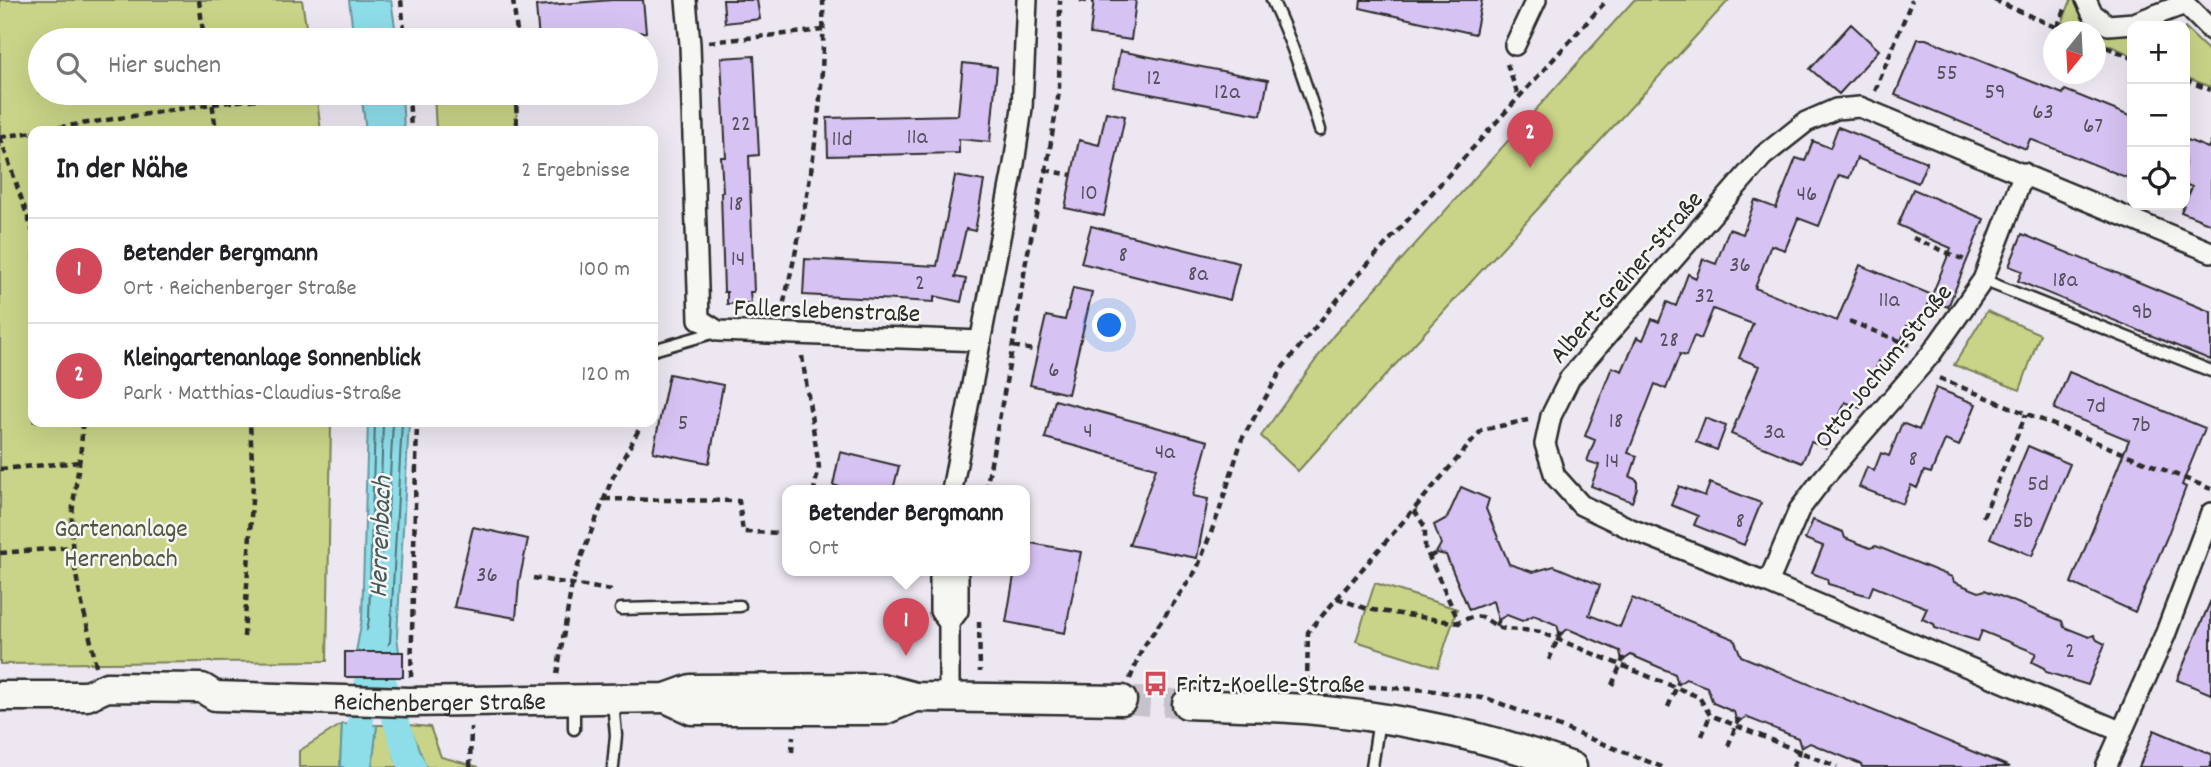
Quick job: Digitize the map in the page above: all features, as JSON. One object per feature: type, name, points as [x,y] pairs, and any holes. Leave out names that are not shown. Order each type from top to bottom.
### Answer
[{"type":"street","name":"Fallerslebenstraße","points":[[686,0],[690,44],[699,319],[718,331],[981,341]]},
{"type":"street","points":[[953,485],[1022,108],[1027,0]]},
{"type":"street","points":[[1515,45],[1536,0]]},
{"type":"street","points":[[2086,0],[2092,13],[2108,26],[2134,23],[2183,2],[2211,30]]},
{"type":"street","points":[[1860,107],[2211,252]]},
{"type":"street","name":"Albert-Greiner-Straße","points":[[1860,107],[1836,109],[1806,122],[1763,156],[1570,378],[1551,416],[1545,444],[1555,476],[1581,505],[1631,529],[1768,583],[2120,731]]},
{"type":"street","name":"Otto-Jochum-Straße","points":[[1768,583],[1799,510],[1821,481],[1919,370],[1985,275],[2024,173]]},
{"type":"street","points":[[2106,767],[2165,635],[2211,513]]},
{"type":"street","points":[[941,576],[940,611],[949,623],[949,697]]},
{"type":"street","points":[[949,623],[958,611],[957,576]]},
{"type":"street","name":"Reichenberger Straße","points":[[0,696],[92,683],[107,687],[202,688],[215,696],[342,701],[409,690],[471,701],[666,698],[692,710],[884,710],[915,697],[1124,694]]},
{"type":"street","points":[[1187,704],[1305,709],[1427,725],[1480,737],[1572,767]]},
{"type":"lane","points":[[1272,0],[1290,40],[1320,130]]},
{"type":"lane","points":[[1985,275],[2211,371]]},
{"type":"lane","points":[[658,349],[718,331]]},
{"type":"lane","points":[[621,609],[740,606]]},
{"type":"lane","points":[[613,698],[613,767]]},
{"type":"lane","points":[[574,699],[574,729]]},
{"type":"lane","points":[[1372,767],[1380,718]]},
{"type":"path","points":[[199,0],[202,28]]},
{"type":"path","points":[[401,0],[404,28]]},
{"type":"path","points":[[513,0],[516,28]]},
{"type":"path","points":[[793,319],[779,318],[813,167],[820,98],[822,0]]},
{"type":"path","points":[[987,485],[1059,92],[1060,0]]},
{"type":"path","points":[[1080,0],[1094,2]]},
{"type":"path","points":[[1124,694],[1142,649],[1196,569],[1220,509],[1242,439],[1283,367],[1356,277],[1607,0]]},
{"type":"path","points":[[1860,107],[1873,96],[1912,0]]},
{"type":"path","points":[[1994,0],[2043,21]]},
{"type":"path","points":[[2059,21],[2068,0]]},
{"type":"path","points":[[706,42],[823,30]]},
{"type":"path","points":[[705,32],[707,55]]},
{"type":"path","points":[[2106,47],[2127,56]]},
{"type":"path","points":[[1507,64],[1519,99]]},
{"type":"path","points":[[2190,82],[2211,90]]},
{"type":"path","points":[[67,126],[205,105]]},
{"type":"path","points":[[212,105],[215,126]]},
{"type":"path","points":[[410,105],[411,126]]},
{"type":"path","points":[[516,105],[517,126]]},
{"type":"path","points":[[28,132],[0,137],[28,218]]},
{"type":"path","points":[[1045,170],[1072,175]]},
{"type":"path","points":[[1913,238],[1985,275]]},
{"type":"path","points":[[1849,321],[1931,354]]},
{"type":"path","points":[[801,346],[819,467],[815,485]]},
{"type":"path","points":[[1013,346],[1038,351]]},
{"type":"path","points":[[1919,370],[2211,489]]},
{"type":"path","points":[[1983,517],[2026,414]]},
{"type":"path","points":[[1305,709],[1308,632],[1482,430],[1551,416]]},
{"type":"path","points":[[82,427],[72,517],[72,547],[92,683]]},
{"type":"path","points":[[244,637],[253,483],[250,427]]},
{"type":"path","points":[[409,690],[417,427]]},
{"type":"path","points":[[557,676],[572,584],[612,479],[640,427]]},
{"type":"path","points":[[0,469],[80,462]]},
{"type":"path","points":[[2153,475],[2156,467]]},
{"type":"path","points":[[604,499],[740,501],[743,532],[782,533]]},
{"type":"path","points":[[1414,510],[1425,527],[1425,548],[1460,623]]},
{"type":"path","points":[[0,553],[72,547]]},
{"type":"path","points":[[1429,557],[1440,551]]},
{"type":"path","points":[[533,579],[610,590],[621,609]]},
{"type":"path","points":[[1337,598],[1367,609],[1460,623],[1468,618],[1481,617],[1496,626],[1511,630],[1541,632],[1699,697],[1710,715],[1837,767]]},
{"type":"path","points":[[979,609],[981,680]]},
{"type":"path","points":[[1496,626],[1500,617]]},
{"type":"path","points":[[1549,660],[1561,631]]},
{"type":"path","points":[[1612,685],[1624,657]]},
{"type":"path","points":[[1668,707],[1679,681]]},
{"type":"path","points":[[470,767],[471,701]]},
{"type":"path","points":[[1702,736],[1710,715]]},
{"type":"path","points":[[1728,746],[1739,718]]},
{"type":"path","points":[[792,752],[793,740]]},
{"type":"path","points":[[1793,767],[1802,744]]},
{"type":"green space","name":"Gartenanlage Herrenbach","points":[[0,0],[302,0],[306,28],[28,28],[28,105],[318,105],[320,126],[28,126],[28,427],[331,427],[327,661],[0,664]]},
{"type":"green space","points":[[1634,0],[1729,0],[1298,471],[1261,436],[1333,336]]},
{"type":"green space","points":[[2071,0],[2080,0],[2127,27],[2127,53],[2106,44],[2106,21],[2063,21]]},
{"type":"green space","points":[[2190,33],[2211,53],[2211,87],[2190,79]]},
{"type":"green space","points":[[435,105],[516,105],[517,126],[436,126]]},
{"type":"green space","points":[[1987,311],[2040,334],[2020,390],[1954,365]]},
{"type":"green space","points":[[1375,583],[1457,609],[1438,667],[1356,641]]},
{"type":"green space","points":[[342,724],[340,767],[299,767],[299,751]]},
{"type":"green space","points":[[377,725],[387,725],[396,760],[401,767],[372,767]]},
{"type":"green space","points":[[409,725],[430,727],[441,757],[479,767],[426,767]]},
{"type":"water","points":[[349,0],[391,0],[395,28],[352,28]]},
{"type":"water","points":[[363,105],[403,105],[404,126],[365,126]]},
{"type":"water","name":"Herrenbach","points":[[368,427],[409,427],[397,636],[399,652],[356,652],[362,619]]},
{"type":"water","points":[[342,724],[377,725],[372,767],[340,767]]},
{"type":"water","points":[[387,725],[409,725],[426,767],[401,767],[396,760]]},
{"type":"building","points":[[643,0],[646,28],[538,28],[536,6]]},
{"type":"building","points":[[723,0],[757,0],[760,19],[725,23]]},
{"type":"building","points":[[1094,0],[1136,0],[1131,40],[1090,34]]},
{"type":"building","points":[[1361,0],[1482,0],[1475,34],[1360,8]]},
{"type":"building","points":[[1851,24],[1879,50],[1839,94],[1810,69]]},
{"type":"building","points":[[1918,39],[1926,39],[2063,94],[2065,90],[2127,115],[2127,178],[2030,139],[2026,149],[1895,95]]},
{"type":"building","points":[[1120,51],[1268,80],[1261,115],[1113,87]]},
{"type":"building","points":[[754,56],[759,155],[749,156],[754,292],[750,292],[751,303],[727,304],[727,292],[724,292],[721,192],[721,157],[726,157],[721,58]]},
{"type":"building","points":[[963,63],[997,67],[990,142],[959,139],[959,153],[828,156],[827,118],[958,115]]},
{"type":"building","points":[[1106,112],[1125,116],[1104,216],[1065,208],[1079,140],[1099,145]]},
{"type":"building","points":[[1838,127],[1927,162],[1918,183],[1857,158],[1849,178],[1839,175],[1819,226],[1798,218],[1785,250],[1771,245],[1755,288],[1837,321],[1860,265],[1932,295],[1951,248],[1898,225],[1913,189],[1984,219],[1948,307],[1930,300],[1917,331],[1907,326],[1891,366],[1879,361],[1860,408],[1845,402],[1826,448],[1811,442],[1802,463],[1731,434],[1759,366],[1739,358],[1753,324],[1713,309],[1701,339],[1694,336],[1686,356],[1680,354],[1666,389],[1655,384],[1628,453],[1637,456],[1630,477],[1637,480],[1632,502],[1591,486],[1599,465],[1587,461],[1595,440],[1585,436],[1612,367],[1622,371],[1637,337],[1643,340],[1652,319],[1659,322],[1667,302],[1676,306],[1688,274],[1696,278],[1703,259],[1716,264],[1729,229],[1743,234],[1755,200],[1776,208],[1796,158],[1805,161],[1813,141],[1830,148]]},
{"type":"building","points":[[2190,141],[2208,148],[2211,142],[2211,224],[2181,212],[2190,210]]},
{"type":"building","points":[[955,176],[984,181],[975,231],[966,229],[955,277],[966,279],[961,302],[934,296],[934,302],[803,295],[805,259],[937,266]]},
{"type":"building","points":[[1091,226],[1239,263],[1230,300],[1081,263]]},
{"type":"building","points":[[2022,234],[2211,312],[2211,360],[2018,281],[2022,271],[2009,266]]},
{"type":"building","points":[[1073,288],[1092,292],[1068,394],[1030,385],[1046,316],[1065,320]]},
{"type":"building","points":[[2069,372],[2205,428],[2182,485],[2186,487],[2167,537],[2135,612],[2071,583],[2129,440],[2054,409]]},
{"type":"building","points":[[669,374],[723,385],[709,463],[653,452]]},
{"type":"building","points":[[1936,388],[1976,404],[1959,446],[1945,440],[1931,473],[1924,471],[1917,488],[1911,485],[1903,504],[1859,487],[1867,467],[1874,471],[1881,453],[1889,456],[1902,423],[1919,430]]},
{"type":"building","points":[[1055,400],[1208,441],[1193,496],[1208,499],[1197,558],[1129,545],[1156,468],[1045,438]]},
{"type":"building","points":[[1705,418],[1726,426],[1717,450],[1696,442]]},
{"type":"building","points":[[2028,446],[2070,464],[2032,556],[1990,538]]},
{"type":"building","points":[[840,452],[899,466],[894,485],[833,485]]},
{"type":"building","points":[[1710,483],[1761,503],[1744,545],[1694,525],[1698,516],[1671,505],[1679,486],[1705,496]]},
{"type":"building","points":[[1461,487],[1489,499],[1486,509],[1509,564],[1533,572],[1554,566],[1600,585],[1589,615],[1620,627],[1632,598],[1734,639],[1741,656],[2010,767],[1862,767],[1861,764],[1810,743],[1801,748],[1798,738],[1746,717],[1737,723],[1734,712],[1713,703],[1707,687],[1686,679],[1678,684],[1675,674],[1631,655],[1622,661],[1620,651],[1568,629],[1560,635],[1557,625],[1534,615],[1522,621],[1507,615],[1498,620],[1493,601],[1469,610],[1446,555],[1436,553],[1441,544],[1434,525],[1447,518]]},
{"type":"building","points":[[1813,520],[1843,532],[1845,538],[1870,548],[1876,546],[1952,577],[1954,582],[1979,592],[1985,590],[2062,621],[2064,627],[2089,637],[2094,635],[2105,644],[2088,685],[2046,672],[2032,662],[2036,653],[1982,631],[1978,641],[1935,628],[1934,624],[1922,619],[1927,608],[1873,586],[1869,596],[1828,584],[1827,579],[1812,573],[1823,546],[1805,539]]},
{"type":"building","points":[[473,527],[528,539],[519,582],[516,618],[454,607]]},
{"type":"building","points":[[1030,543],[1081,552],[1065,633],[1006,622],[1014,576],[1030,576]]},
{"type":"building","points":[[2211,600],[2211,694],[2177,680]]},
{"type":"building","points":[[345,652],[403,652],[403,677],[345,677]]},
{"type":"building","points":[[2154,730],[2211,754],[2211,767],[2139,767]]},
{"type":"waterway","points":[[357,767],[360,725],[375,641]]},
{"type":"waterway","points":[[383,681],[413,767]]},
{"type":"tunnel","points":[[1122,700],[1187,704]]},
{"type":"place","name":"Kleingartenanlage Sonnenblick","points":[[1530,168]]},
{"type":"place","name":"Betender Bergmann","points":[[906,656]]},
{"type":"place","name":"Fritz-Koelle-Straße","points":[[1156,683]]}]
